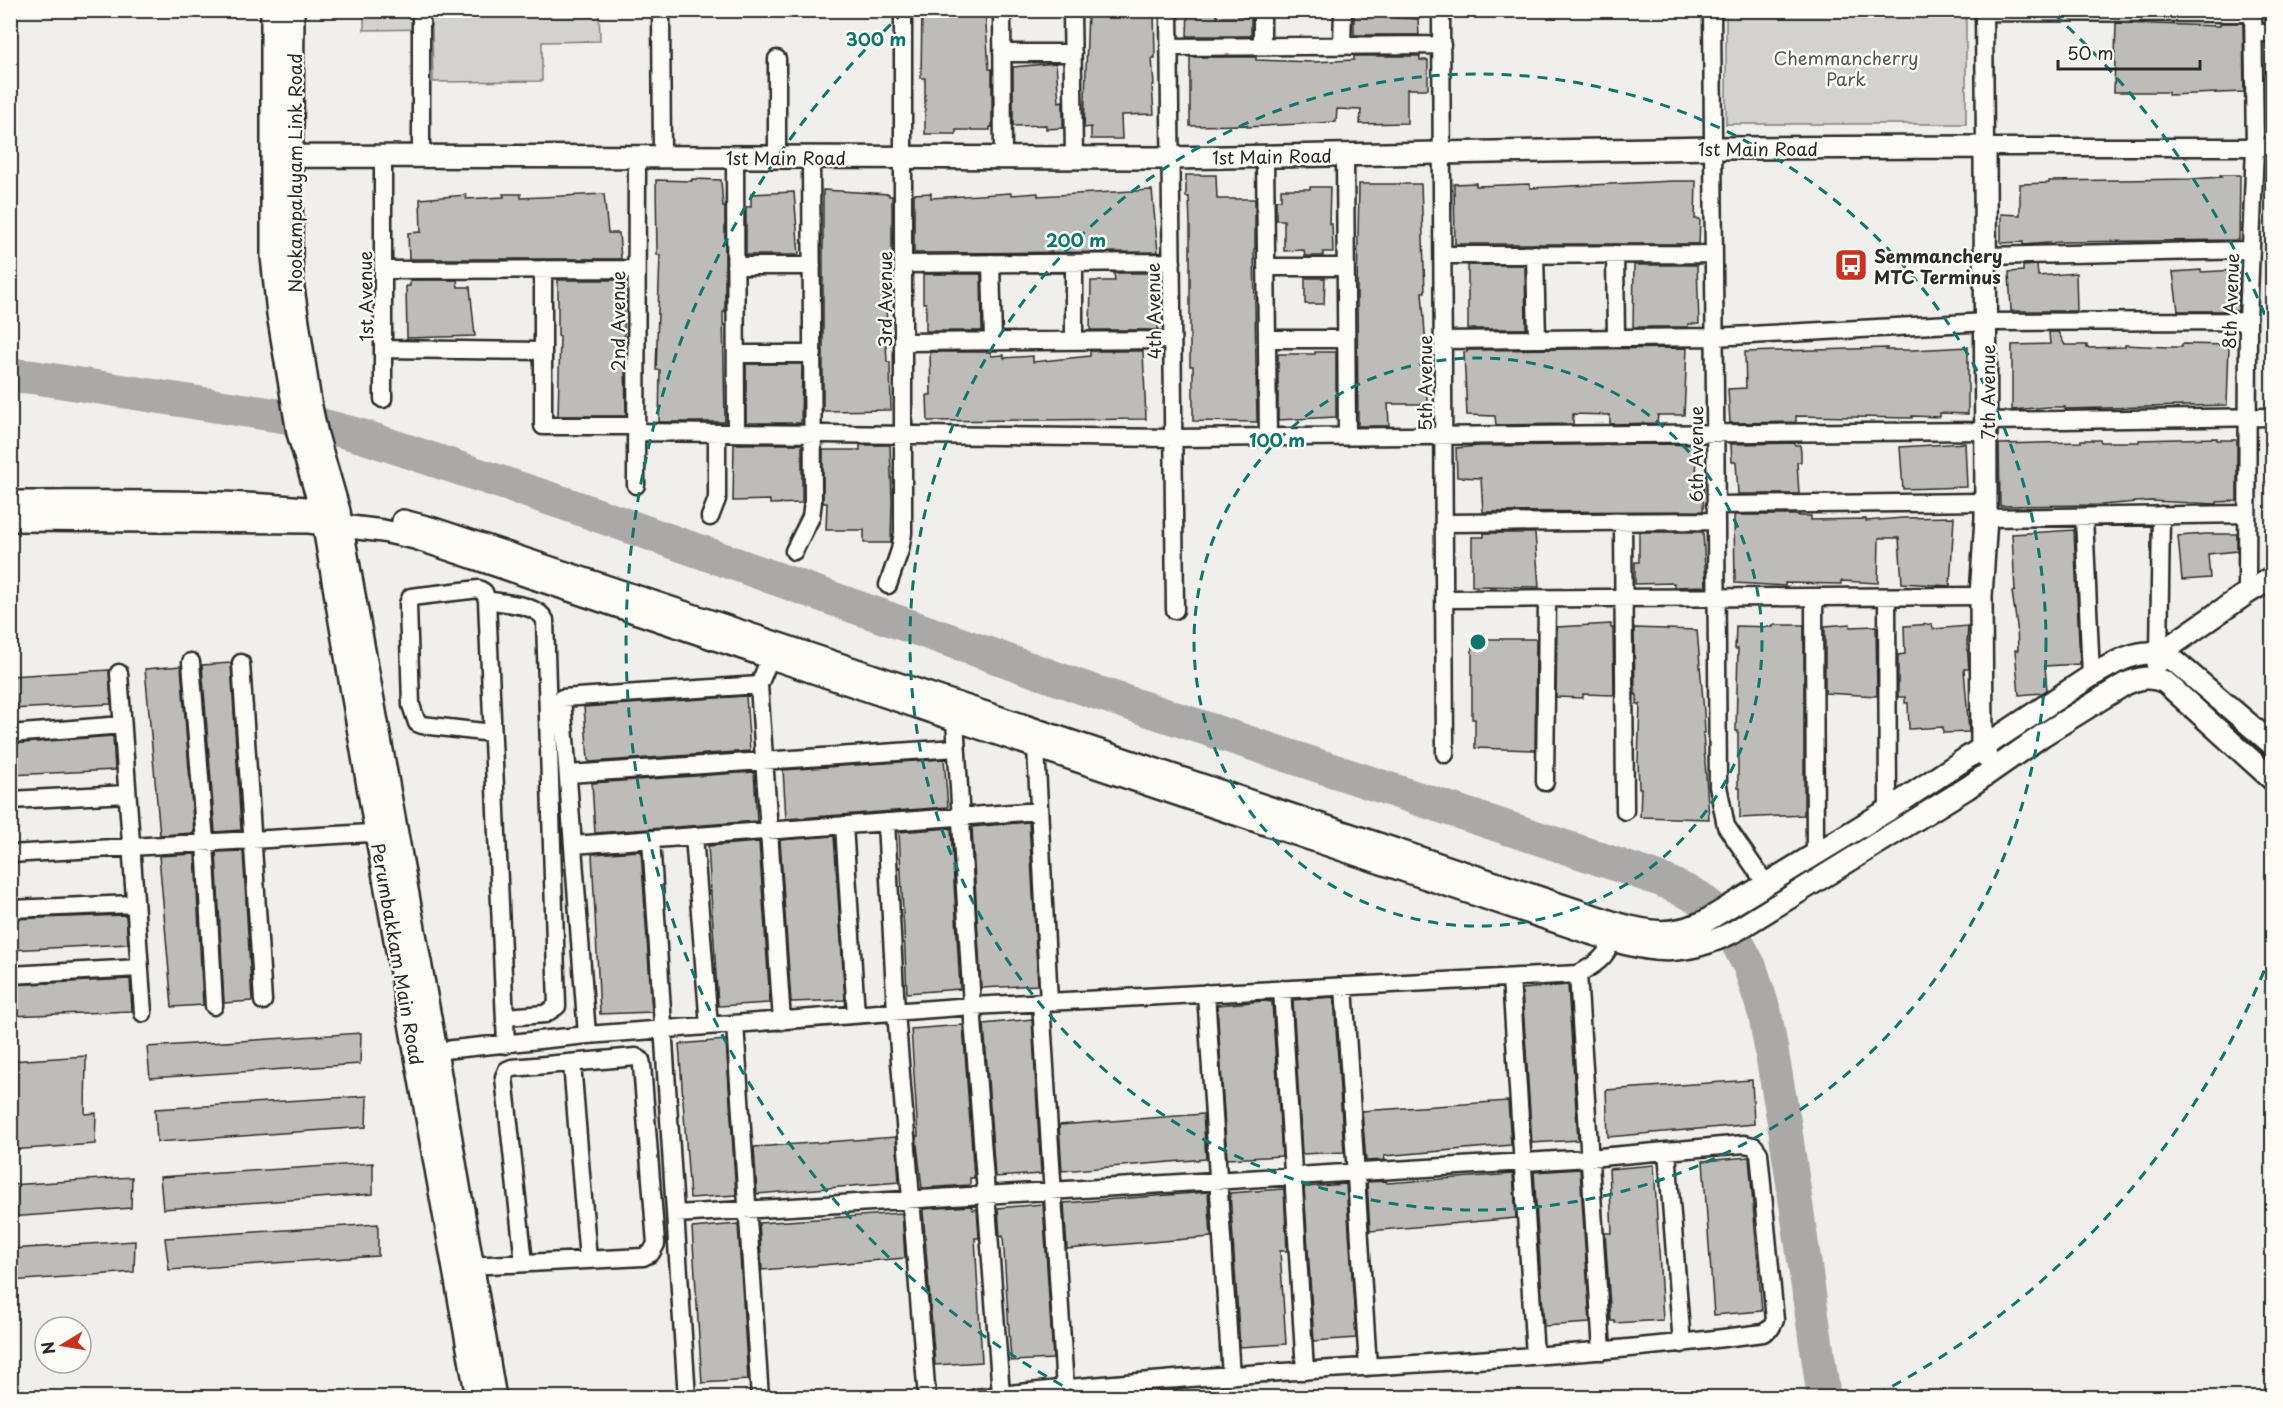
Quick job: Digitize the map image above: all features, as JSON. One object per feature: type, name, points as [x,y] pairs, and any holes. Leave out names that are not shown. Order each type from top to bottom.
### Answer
[{"type":"street","name":"Nookampalayam Link Road","points":[[272,10],[295,311],[294,363],[310,402],[313,455],[331,517]]},
{"type":"street","name":"Nookampalayam Link Road","points":[[282,156],[293,10]]},
{"type":"street","points":[[421,10],[421,156]]},
{"type":"street","points":[[661,10],[662,157]]},
{"type":"street","name":"3rd Avenue","points":[[888,585],[900,550],[903,533],[903,10]]},
{"type":"street","points":[[1002,10],[1003,158]]},
{"type":"street","points":[[1072,10],[1074,158]]},
{"type":"street","name":"4th Avenue","points":[[1169,10],[1175,610]]},
{"type":"street","points":[[1262,10],[1262,46]]},
{"type":"street","points":[[1342,10],[1342,45]]},
{"type":"street","name":"5th Avenue","points":[[1441,10],[1446,599],[1445,754]]},
{"type":"street","name":"6th Avenue","points":[[1712,10],[1717,758],[1726,826],[1766,884]]},
{"type":"street","points":[[1984,11],[2253,12]]},
{"type":"street","name":"7th Avenue","points":[[1984,11],[1987,322],[1986,510],[1981,596],[1982,748],[1995,771]]},
{"type":"street","name":"8th Avenue","points":[[2247,593],[2248,321],[2255,147],[2253,12]]},
{"type":"street","points":[[2254,33],[2272,33]]},
{"type":"street","points":[[1169,47],[1442,45]]},
{"type":"street","points":[[1002,53],[1072,53]]},
{"type":"street","points":[[777,59],[777,157]]},
{"type":"street","name":"1st Main Road","points":[[282,156],[1170,158],[1713,148],[2272,147]]},
{"type":"street","points":[[1345,155],[1347,437]]},
{"type":"street","name":"1st Avenue","points":[[383,156],[383,349],[543,351]]},
{"type":"street","name":"2nd Avenue","points":[[636,484],[637,157]]},
{"type":"street","points":[[735,157],[736,433]]},
{"type":"street","points":[[794,551],[811,517],[813,501],[811,157]]},
{"type":"street","points":[[1265,157],[1268,437]]},
{"type":"street","points":[[1986,256],[2252,250]]},
{"type":"street","points":[[1535,254],[1537,339]]},
{"type":"street","points":[[1615,254],[1616,338]]},
{"type":"street","points":[[1443,255],[1713,254]]},
{"type":"street","points":[[1074,262],[1074,341]]},
{"type":"street","points":[[903,264],[1172,262]]},
{"type":"street","points":[[991,263],[993,341]]},
{"type":"street","points":[[735,266],[813,266]]},
{"type":"street","points":[[1266,267],[1345,267]]},
{"type":"street","points":[[543,269],[543,426],[814,435],[1174,438],[1715,434],[2272,417]]},
{"type":"street","points":[[383,270],[636,269]]},
{"type":"street","points":[[1444,340],[1714,337],[1987,322],[2248,321]]},
{"type":"street","points":[[1267,339],[1346,339]]},
{"type":"street","points":[[904,342],[1173,340]]},
{"type":"street","points":[[383,349],[383,399]]},
{"type":"street","points":[[736,354],[813,354]]},
{"type":"street","points":[[710,517],[717,499],[717,433]]},
{"type":"street","points":[[10,502],[188,502],[331,517],[416,538],[1036,747],[1615,932],[1669,933],[1686,930],[1704,922],[1888,810],[2091,676],[2123,658],[2159,654],[2177,663],[2272,744]]},
{"type":"street","points":[[1445,523],[1623,522],[1715,513],[1986,510],[2084,517],[2247,514]]},
{"type":"street","points":[[2154,677],[2159,654],[2161,515]]},
{"type":"street","points":[[10,520],[244,520],[379,516],[434,529],[1615,932],[1654,950],[1680,951],[1699,947],[1720,939],[1763,915],[1995,771],[2043,735],[2125,684],[2139,678],[2154,677],[2164,682],[2272,779]]},
{"type":"street","name":"Perumbakkam Main Road","points":[[331,517],[426,1052],[477,1398]]},
{"type":"street","points":[[2084,517],[2091,676]]},
{"type":"street","points":[[1623,522],[1625,811]]},
{"type":"street","points":[[2159,654],[2272,578]]},
{"type":"street","points":[[492,733],[417,723],[411,705],[408,599],[411,597],[479,589],[484,592],[487,600],[506,1045]]},
{"type":"street","points":[[1446,599],[1981,596]]},
{"type":"street","points":[[1814,597],[1815,854]]},
{"type":"street","points":[[1887,597],[1888,810]]},
{"type":"street","points":[[1545,782],[1547,598]]},
{"type":"street","points":[[487,600],[534,609],[541,613],[545,620],[557,1006],[545,1014],[505,1017]]},
{"type":"street","points":[[770,658],[759,685],[782,1021]]},
{"type":"street","points":[[191,662],[205,842],[214,1006]]},
{"type":"street","points":[[241,663],[263,1001]]},
{"type":"street","points":[[119,673],[143,1013]]},
{"type":"street","points":[[587,1035],[562,698],[759,685]]},
{"type":"street","points":[[955,720],[972,1006],[1001,1394]]},
{"type":"street","points":[[10,734],[122,725]]},
{"type":"street","points":[[1036,747],[1052,1191],[1065,1389]]},
{"type":"street","points":[[568,774],[957,748]]},
{"type":"street","points":[[10,800],[127,794]]},
{"type":"street","points":[[573,845],[1039,811]]},
{"type":"street","points":[[886,822],[896,1012],[927,1398]]},
{"type":"street","points":[[844,825],[856,1015]]},
{"type":"street","points":[[10,854],[387,832]]},
{"type":"street","points":[[694,836],[709,1026]]},
{"type":"street","points":[[651,839],[687,1398]]},
{"type":"street","points":[[10,909],[135,904]]},
{"type":"street","points":[[426,1052],[587,1035],[972,1006],[1578,974],[1602,959],[1615,932]]},
{"type":"street","points":[[10,975],[140,968]]},
{"type":"street","points":[[1578,974],[1602,1351]]},
{"type":"street","points":[[1511,978],[1535,1356]]},
{"type":"street","points":[[1344,986],[1368,1366]]},
{"type":"street","points":[[1282,989],[1305,1371]]},
{"type":"street","points":[[1206,993],[1231,1376]]},
{"type":"street","points":[[735,1024],[760,1398]]},
{"type":"street","name":"Perumbakkam Main Road","points":[[426,1052],[473,1265],[495,1398]]},
{"type":"street","points":[[473,1265],[524,1263],[588,1260],[643,1257],[651,1253],[656,1244],[643,1077],[641,1060],[636,1057],[507,1070],[504,1077],[524,1263]]},
{"type":"street","points":[[572,1063],[588,1260]]},
{"type":"street","points":[[676,1214],[1589,1158],[1744,1144],[1754,1146],[1760,1154],[1774,1320],[1771,1328],[1763,1333],[1682,1344],[1602,1351],[1231,1376],[1001,1394],[976,1398]]},
{"type":"street","points":[[1667,1151],[1682,1344]]},
{"type":"green space","points":[[364,11],[599,11],[600,41],[542,42],[542,81],[433,82],[432,29],[364,30]]},
{"type":"green space","name":"Chemmancherry Park","points":[[1726,11],[1966,11],[1966,124],[1726,124]]},
{"type":"building","points":[[922,10],[985,10],[989,69],[992,69],[992,127],[990,130],[956,130],[956,134],[925,134],[925,78],[921,78]]},
{"type":"building","points":[[1088,10],[1154,10],[1155,58],[1152,58],[1154,85],[1152,85],[1154,114],[1121,115],[1122,139],[1091,139],[1091,127],[1084,128]]},
{"type":"building","points":[[1188,10],[1216,10],[1217,17],[1251,17],[1251,36],[1187,36]]},
{"type":"building","points":[[1354,15],[1418,19],[1419,35],[1354,35]]},
{"type":"building","points":[[2116,23],[2220,26],[2220,23],[2243,23],[2244,92],[2168,95],[2168,92],[2114,92]]},
{"type":"building","points":[[1354,56],[1420,56],[1420,60],[1428,60],[1428,89],[1407,89],[1407,123],[1360,124],[1361,110],[1337,109],[1336,122],[1247,127],[1247,125],[1190,126],[1190,57],[1256,57],[1256,60],[1313,62],[1354,60]]},
{"type":"building","points":[[1056,63],[1059,102],[1063,101],[1063,128],[1046,129],[1046,125],[1013,126],[1013,67]]},
{"type":"building","points":[[1186,175],[1216,175],[1217,199],[1255,199],[1257,422],[1193,421],[1193,366],[1190,366],[1190,224]]},
{"type":"building","points":[[2220,175],[2240,175],[2239,240],[2062,242],[2023,245],[2023,242],[2001,243],[2001,214],[2020,215],[2020,184],[2049,183],[2049,181],[2191,179],[2221,177]]},
{"type":"building","points":[[692,179],[721,180],[723,207],[725,207],[725,312],[723,312],[725,422],[659,422],[660,370],[656,370],[660,255],[657,255],[656,180],[692,181]]},
{"type":"building","points":[[1696,181],[1695,219],[1700,219],[1699,244],[1455,244],[1454,184],[1476,183],[1476,186],[1530,184],[1530,188]]},
{"type":"building","points":[[1359,184],[1421,184],[1425,292],[1422,292],[1427,404],[1388,404],[1389,426],[1358,426]]},
{"type":"building","points":[[1310,187],[1330,187],[1329,224],[1332,224],[1333,252],[1323,252],[1323,256],[1305,256],[1304,250],[1284,251],[1284,220],[1276,220],[1276,200],[1281,200],[1281,189],[1310,189]]},
{"type":"building","points":[[823,190],[892,196],[892,256],[887,256],[888,295],[885,295],[891,410],[823,411]]},
{"type":"building","points":[[1152,190],[1158,252],[914,253],[914,194],[931,193],[931,198],[1011,193],[1011,195],[1038,193],[1038,196]]},
{"type":"building","points":[[794,192],[799,255],[746,255],[746,207],[751,207],[751,194]]},
{"type":"building","points":[[503,194],[521,194],[521,198],[604,194],[608,233],[619,233],[621,259],[409,259],[408,233],[421,232],[420,199],[466,195],[466,199],[504,197]]},
{"type":"building","points":[[1468,265],[1525,265],[1526,329],[1468,329]]},
{"type":"building","points":[[1634,265],[1697,265],[1699,324],[1688,324],[1688,327],[1633,327]]},
{"type":"building","points":[[2037,265],[2038,276],[2076,273],[2077,311],[2011,311],[2009,272],[2023,271],[2023,266]]},
{"type":"building","points":[[2201,270],[2201,272],[2238,270],[2238,311],[2178,311],[2173,272]]},
{"type":"building","points":[[1114,273],[1155,273],[1158,330],[1090,330],[1091,281],[1115,281]]},
{"type":"building","points":[[923,274],[981,274],[982,331],[926,331]]},
{"type":"building","points":[[1305,278],[1325,278],[1324,304],[1305,304]]},
{"type":"building","points":[[410,280],[457,280],[458,287],[470,287],[475,336],[407,338],[406,286],[410,286]]},
{"type":"building","points":[[558,280],[623,280],[626,306],[624,306],[626,416],[558,416],[560,336],[558,336]]},
{"type":"building","points":[[2049,332],[2058,332],[2065,345],[2087,345],[2087,348],[2125,347],[2125,345],[2182,347],[2182,344],[2229,345],[2227,405],[2065,409],[2065,407],[2048,407],[2012,410],[2012,345],[2050,344]]},
{"type":"building","points":[[1968,347],[1968,414],[1940,413],[1940,417],[1912,416],[1912,418],[1796,416],[1796,422],[1730,423],[1728,389],[1746,388],[1745,352]]},
{"type":"building","points":[[1687,348],[1684,415],[1658,415],[1657,423],[1610,424],[1610,415],[1573,414],[1573,424],[1496,425],[1495,416],[1467,415],[1464,352],[1468,350]]},
{"type":"building","points":[[1090,351],[1143,351],[1146,419],[928,421],[927,395],[931,395],[930,352],[991,352],[991,356],[1004,355],[1004,358],[1033,356],[1033,362],[1090,356]]},
{"type":"building","points":[[1315,352],[1336,352],[1336,417],[1278,420],[1278,354],[1315,354]]},
{"type":"building","points":[[746,364],[802,364],[801,423],[746,423]]},
{"type":"building","points":[[2217,438],[2217,440],[2237,440],[2237,501],[2217,502],[2217,504],[2149,501],[2101,505],[2000,506],[1999,444],[2081,442],[2081,440],[2139,442],[2139,440]]},
{"type":"building","points":[[1795,443],[1795,445],[1800,445],[1801,453],[1801,462],[1797,462],[1799,494],[1738,494],[1736,462],[1732,462],[1731,444]]},
{"type":"building","points":[[1965,443],[1967,487],[1903,489],[1900,447]]},
{"type":"building","points":[[734,444],[802,444],[802,503],[770,504],[770,500],[733,501]]},
{"type":"building","points":[[860,445],[890,445],[891,543],[864,543],[864,530],[826,530],[827,503],[823,503],[823,450],[860,450]]},
{"type":"building","points":[[1697,445],[1696,482],[1704,481],[1703,511],[1483,512],[1481,478],[1457,477],[1456,448]]},
{"type":"building","points":[[1734,515],[1799,515],[1811,516],[1811,520],[1866,519],[1866,521],[1954,517],[1950,586],[1902,583],[1899,538],[1879,538],[1878,583],[1841,581],[1841,584],[1785,583],[1785,586],[1735,583]]},
{"type":"building","points":[[2074,530],[2080,664],[2045,666],[2047,690],[2042,693],[2019,695],[2015,650],[2018,650],[2017,626],[2012,592],[2015,591],[2012,534]]},
{"type":"building","points":[[1639,532],[1703,532],[1706,586],[1674,587],[1674,583],[1635,584],[1635,562],[1639,562]]},
{"type":"building","points":[[1484,533],[1535,533],[1539,587],[1472,586],[1472,537],[1484,537]]},
{"type":"building","points":[[2237,534],[2237,551],[2208,554],[2210,578],[2182,580],[2178,536]]},
{"type":"building","points":[[1611,624],[1613,628],[1614,695],[1583,694],[1583,698],[1556,697],[1557,627]]},
{"type":"building","points":[[1850,624],[1850,627],[1876,626],[1877,696],[1825,693],[1825,626]]},
{"type":"building","points":[[1932,624],[1933,629],[1968,626],[1969,669],[1964,669],[1969,732],[1943,733],[1943,727],[1909,729],[1908,703],[1905,703],[1905,697],[1898,697],[1898,655],[1905,654],[1904,626]]},
{"type":"building","points":[[1773,625],[1804,625],[1804,815],[1740,818],[1738,731],[1736,731],[1738,649],[1735,649],[1736,626],[1773,627]]},
{"type":"building","points":[[1634,628],[1697,630],[1709,819],[1640,817],[1641,788],[1639,788],[1638,762],[1640,704],[1637,704],[1637,695],[1635,695]]},
{"type":"building","points":[[1472,639],[1536,639],[1535,750],[1475,748],[1475,719],[1472,719]]},
{"type":"building","points":[[231,663],[241,830],[215,832],[202,665]]},
{"type":"building","points":[[181,666],[194,833],[160,835],[145,669]]},
{"type":"building","points":[[109,670],[111,704],[10,709],[10,676]]},
{"type":"building","points":[[746,696],[750,751],[590,762],[588,760],[584,707]]},
{"type":"building","points":[[113,736],[115,770],[10,775],[10,744]]},
{"type":"building","points":[[944,759],[948,807],[786,819],[783,770]]},
{"type":"building","points":[[754,772],[757,821],[595,833],[592,783]]},
{"type":"building","points":[[1029,822],[1038,985],[981,988],[972,827]]},
{"type":"building","points":[[951,828],[960,989],[907,993],[899,832]]},
{"type":"building","points":[[834,836],[845,1000],[791,1002],[780,840]]},
{"type":"building","points":[[759,842],[770,1003],[718,1006],[708,846]]},
{"type":"building","points":[[243,851],[252,1001],[224,1003],[216,852]]},
{"type":"building","points":[[641,851],[652,1012],[600,1014],[592,854]]},
{"type":"building","points":[[195,854],[203,1005],[172,1007],[159,856]]},
{"type":"building","points":[[126,915],[128,944],[10,950],[10,919]]},
{"type":"building","points":[[130,979],[132,1011],[10,1016],[10,985]]},
{"type":"building","points":[[1568,985],[1578,1140],[1532,1143],[1522,989]]},
{"type":"building","points":[[1334,997],[1344,1152],[1302,1154],[1293,1000]]},
{"type":"building","points":[[1272,1002],[1282,1156],[1227,1159],[1217,1005]]},
{"type":"building","points":[[1032,1019],[1041,1174],[995,1177],[984,1024]]},
{"type":"building","points":[[963,1025],[974,1178],[970,1178],[970,1185],[922,1188],[916,1136],[918,1136],[911,1029]]},
{"type":"building","points":[[361,1033],[360,1064],[150,1078],[147,1047]]},
{"type":"building","points":[[726,1040],[736,1195],[690,1198],[679,1044]]},
{"type":"building","points":[[86,1056],[85,1114],[96,1113],[95,1144],[10,1150],[10,1061]]},
{"type":"building","points":[[1752,1080],[1754,1124],[1608,1137],[1606,1090]]},
{"type":"building","points":[[367,1096],[366,1127],[157,1142],[155,1109]]},
{"type":"building","points":[[1508,1101],[1511,1145],[1384,1156],[1385,1160],[1366,1161],[1362,1111]]},
{"type":"building","points":[[1203,1114],[1206,1159],[1062,1171],[1059,1125]]},
{"type":"building","points":[[896,1137],[899,1182],[757,1194],[754,1147]]},
{"type":"building","points":[[1749,1157],[1762,1311],[1714,1315],[1703,1161]]},
{"type":"building","points":[[373,1163],[373,1194],[163,1209],[160,1177]]},
{"type":"building","points":[[1654,1165],[1663,1320],[1615,1323],[1611,1321],[1605,1233],[1612,1233],[1609,1169]]},
{"type":"building","points":[[1580,1169],[1590,1323],[1544,1326],[1534,1172]]},
{"type":"building","points":[[1513,1174],[1516,1218],[1370,1231],[1367,1182],[1386,1181],[1387,1183]]},
{"type":"building","points":[[132,1177],[131,1208],[10,1217],[10,1185]]},
{"type":"building","points":[[1346,1184],[1356,1338],[1314,1341],[1304,1187]]},
{"type":"building","points":[[1284,1189],[1287,1251],[1280,1251],[1286,1344],[1240,1347],[1230,1193]]},
{"type":"building","points":[[1208,1192],[1211,1237],[1067,1249],[1064,1203]]},
{"type":"building","points":[[1043,1204],[1053,1359],[1011,1361],[1003,1236],[1000,1237],[998,1208]]},
{"type":"building","points":[[971,1206],[973,1210],[977,1209],[979,1238],[975,1238],[982,1362],[935,1365],[923,1209]]},
{"type":"building","points":[[902,1213],[905,1258],[762,1270],[759,1223]]},
{"type":"building","points":[[378,1224],[378,1256],[169,1270],[165,1238]]},
{"type":"building","points":[[738,1224],[748,1380],[702,1383],[692,1228]]},
{"type":"building","points":[[135,1241],[134,1272],[10,1281],[10,1249]]},
{"type":"waterway","points":[[10,375],[294,418],[365,437],[572,506],[1092,691],[1580,852],[1664,881],[1698,897],[1725,919],[1750,967],[1765,1014],[1785,1128],[1824,1398]]},
{"type":"place","name":"Semmanchery MTC Terminus","points":[[1851,265]]}]
